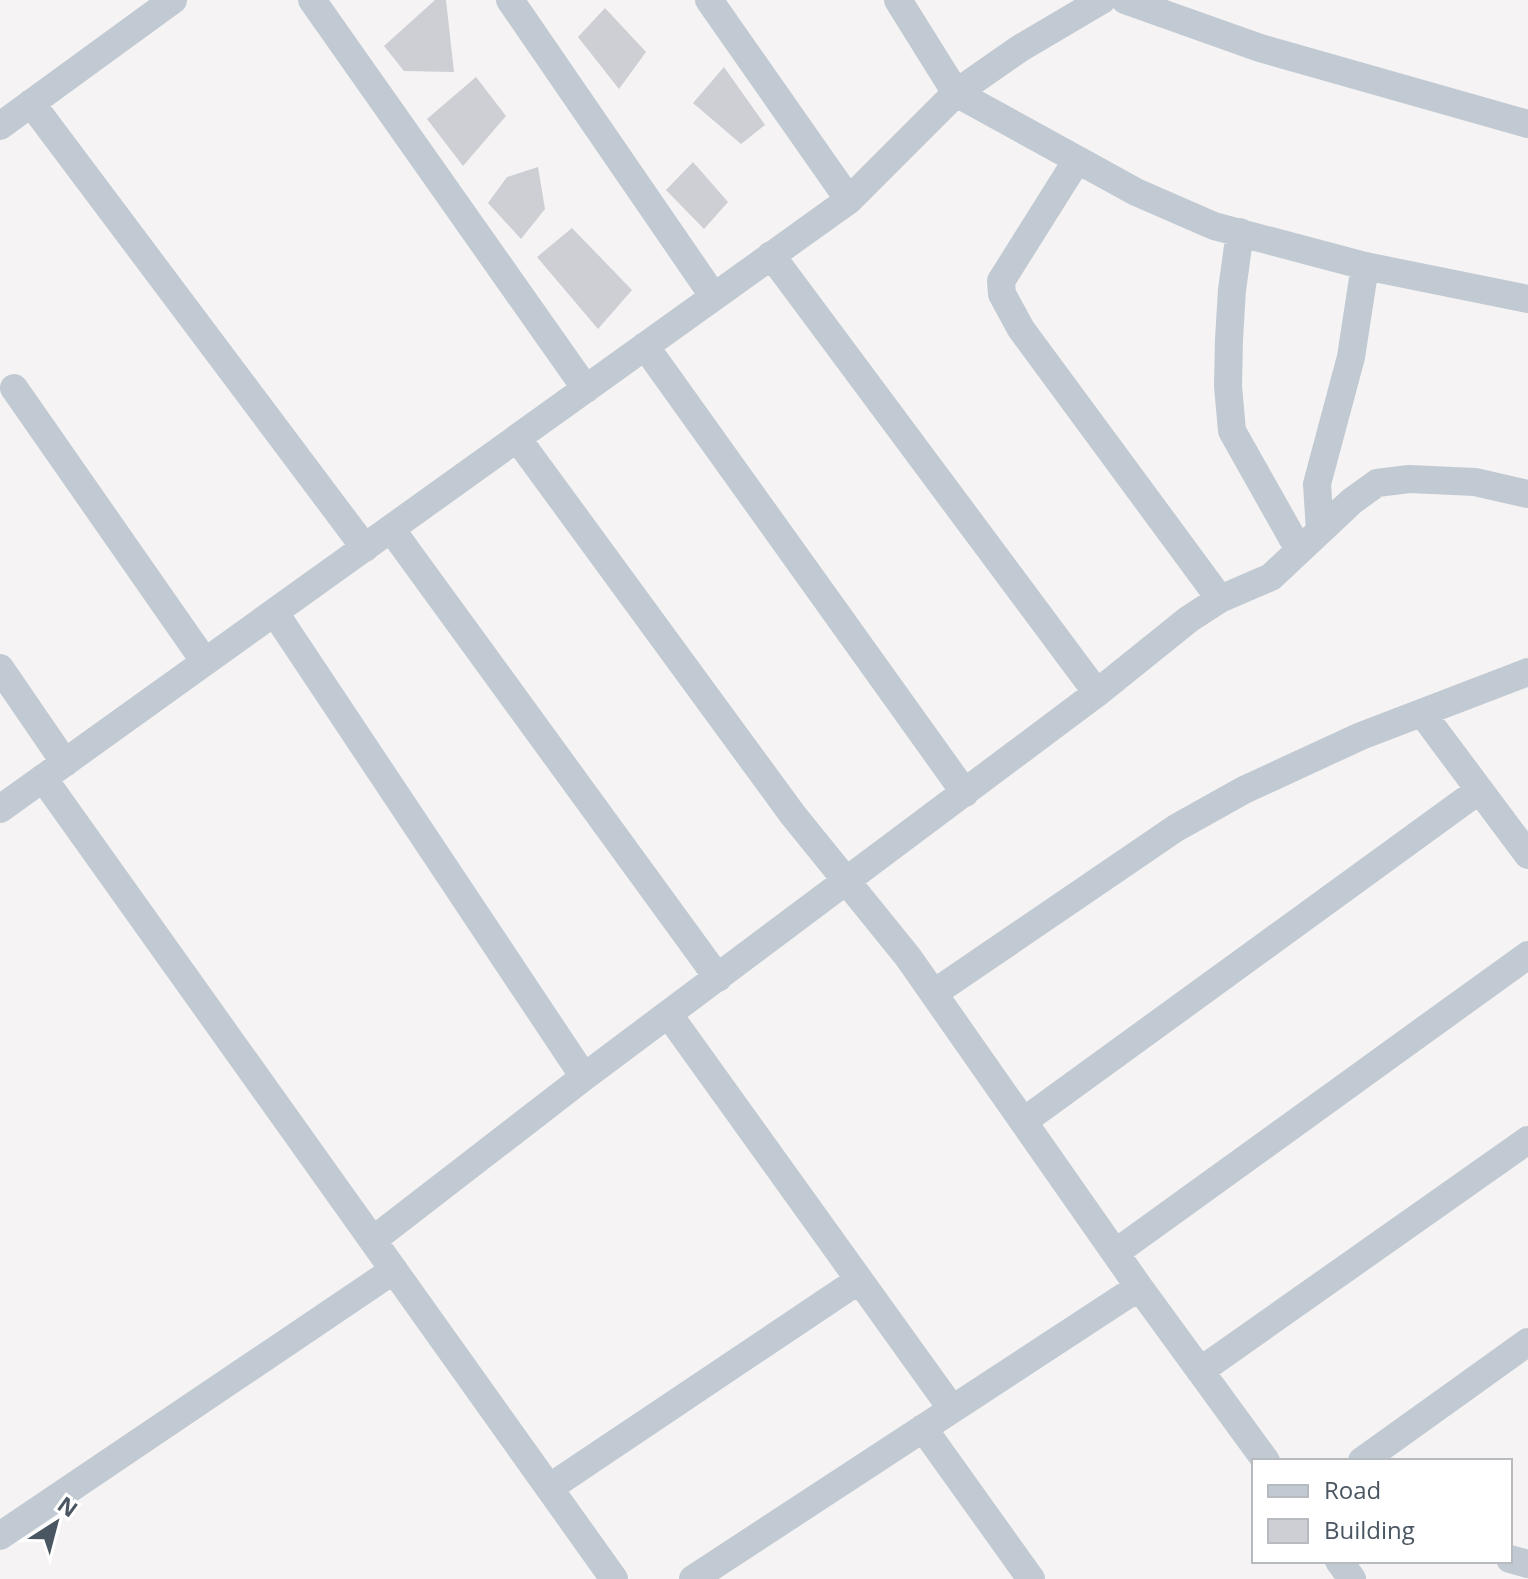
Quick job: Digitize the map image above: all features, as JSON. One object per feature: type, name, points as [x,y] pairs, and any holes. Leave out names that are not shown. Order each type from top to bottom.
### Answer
[{"type":"street","points":[[312,0],[586,389]]},
{"type":"street","points":[[510,0],[714,297]]},
{"type":"street","points":[[709,0],[849,200]]},
{"type":"street","points":[[898,0],[956,93],[1136,192],[1214,226],[1365,266],[1528,299]]},
{"type":"street","points":[[0,809],[849,200],[956,93],[1019,49],[1102,0]]},
{"type":"street","points":[[1125,0],[1260,48],[1528,124]]},
{"type":"street","points":[[0,126],[172,1]]},
{"type":"street","points":[[31,103],[365,548]]},
{"type":"street","points":[[1077,160],[1001,281],[1002,294],[1021,329],[1220,599]]},
{"type":"street","points":[[1240,232],[1229,339],[1232,431],[1299,550]]},
{"type":"street","points":[[771,255],[1097,693]]},
{"type":"street","points":[[1320,531],[1317,484],[1351,357],[1365,266]]},
{"type":"street","points":[[645,346],[965,793]]},
{"type":"street","points":[[14,388],[205,662]]},
{"type":"street","points":[[517,438],[793,815],[934,993],[1139,1287],[1265,1459]]},
{"type":"street","points":[[373,1240],[584,1077],[1097,693],[1189,619],[1220,599],[1271,577],[1352,501],[1377,483],[1409,479],[1475,482],[1528,494]]},
{"type":"street","points":[[391,529],[718,978]]},
{"type":"street","points":[[275,613],[584,1077]]},
{"type":"street","points":[[0,668],[54,771],[373,1240],[614,1579]]},
{"type":"street","points":[[934,993],[1176,828],[1244,790],[1361,736],[1528,672]]},
{"type":"street","points":[[1422,713],[1528,855]]},
{"type":"street","points":[[1024,1121],[1478,791]]},
{"type":"street","points":[[1115,1253],[1528,955]]},
{"type":"street","points":[[669,1015],[952,1409]]},
{"type":"street","points":[[1200,1371],[1525,1149]]},
{"type":"street","points":[[0,1536],[394,1270]]},
{"type":"street","points":[[549,1488],[859,1280]]},
{"type":"street","points":[[693,1579],[1139,1287]]},
{"type":"street","points":[[1365,1459],[1528,1342]]},
{"type":"street","points":[[923,1428],[1031,1579]]},
{"type":"building","points":[[435,0],[446,0],[454,72],[404,71],[384,46]]},
{"type":"building","points":[[605,8],[646,52],[619,89],[578,37]]},
{"type":"building","points":[[724,67],[765,125],[741,144],[693,103]]},
{"type":"building","points":[[476,77],[506,116],[463,166],[427,119]]},
{"type":"building","points":[[693,162],[728,202],[704,229],[666,190]]},
{"type":"building","points":[[538,167],[545,209],[521,239],[488,203],[507,177]]},
{"type":"building","points":[[572,228],[632,290],[598,329],[537,257]]}]
